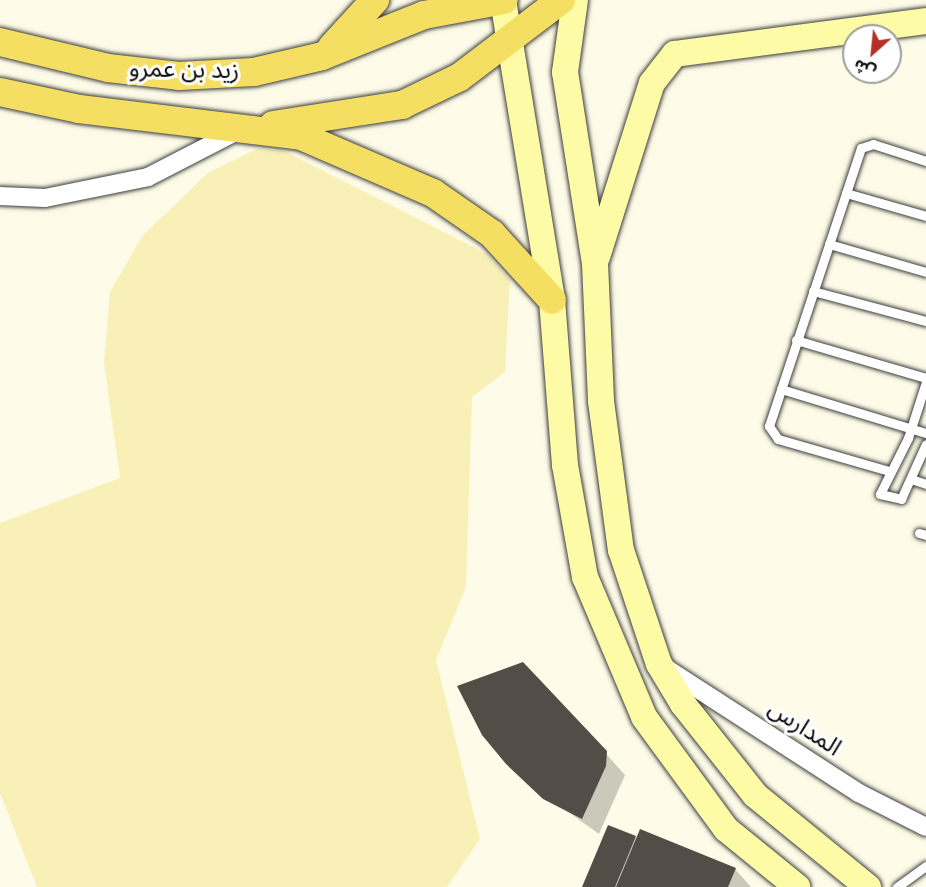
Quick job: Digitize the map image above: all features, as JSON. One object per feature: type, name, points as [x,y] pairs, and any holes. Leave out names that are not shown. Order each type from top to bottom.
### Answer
[{"type":"main road","points":[[322,56],[375,0]]},
{"type":"main road","points":[[504,0],[507,44],[552,300],[565,465],[585,577],[645,717],[726,829],[797,887]]},
{"type":"main road","name":"زيد بن عمرو","points":[[0,42],[108,68],[179,76],[254,72],[322,56],[424,15],[504,0]]},
{"type":"main road","points":[[239,130],[402,105],[460,76],[507,44],[561,0]]},
{"type":"main road","points":[[575,0],[565,72],[595,263],[602,401],[621,550],[659,664],[682,704],[754,795],[868,887]]},
{"type":"main road","points":[[595,263],[652,82],[675,54],[926,21]]},
{"type":"main road","points":[[0,92],[79,109],[301,136],[433,193],[492,234],[552,300]]},
{"type":"street","points":[[0,196],[45,198],[148,177],[239,130]]},
{"type":"street","name":"المدارس","points":[[659,664],[859,794],[926,826]]},
{"type":"lane","points":[[889,471],[778,439],[769,426],[846,193],[865,144],[926,161]]},
{"type":"lane","points":[[846,193],[926,216]]},
{"type":"lane","points":[[829,244],[926,272]]},
{"type":"lane","points":[[813,291],[926,321]]},
{"type":"lane","points":[[796,340],[926,380],[911,428],[879,491],[896,500],[911,478],[926,444]]},
{"type":"lane","points":[[781,389],[926,433]]},
{"type":"lane","points":[[911,478],[926,484]]},
{"type":"lane","points":[[897,887],[926,866]]},
{"type":"sand","points":[[257,149],[284,151],[487,254],[510,280],[505,372],[472,397],[466,587],[436,660],[480,839],[447,887],[37,887],[0,793],[0,523],[120,478],[104,363],[110,292],[143,235],[209,172]]},
{"type":"building","points":[[523,662],[607,751],[606,766],[582,819],[543,799],[506,764],[482,735],[457,686]]},
{"type":"building","points":[[608,825],[636,836],[615,887],[582,887]]},
{"type":"building","points":[[640,829],[736,868],[728,887],[616,887]]}]
